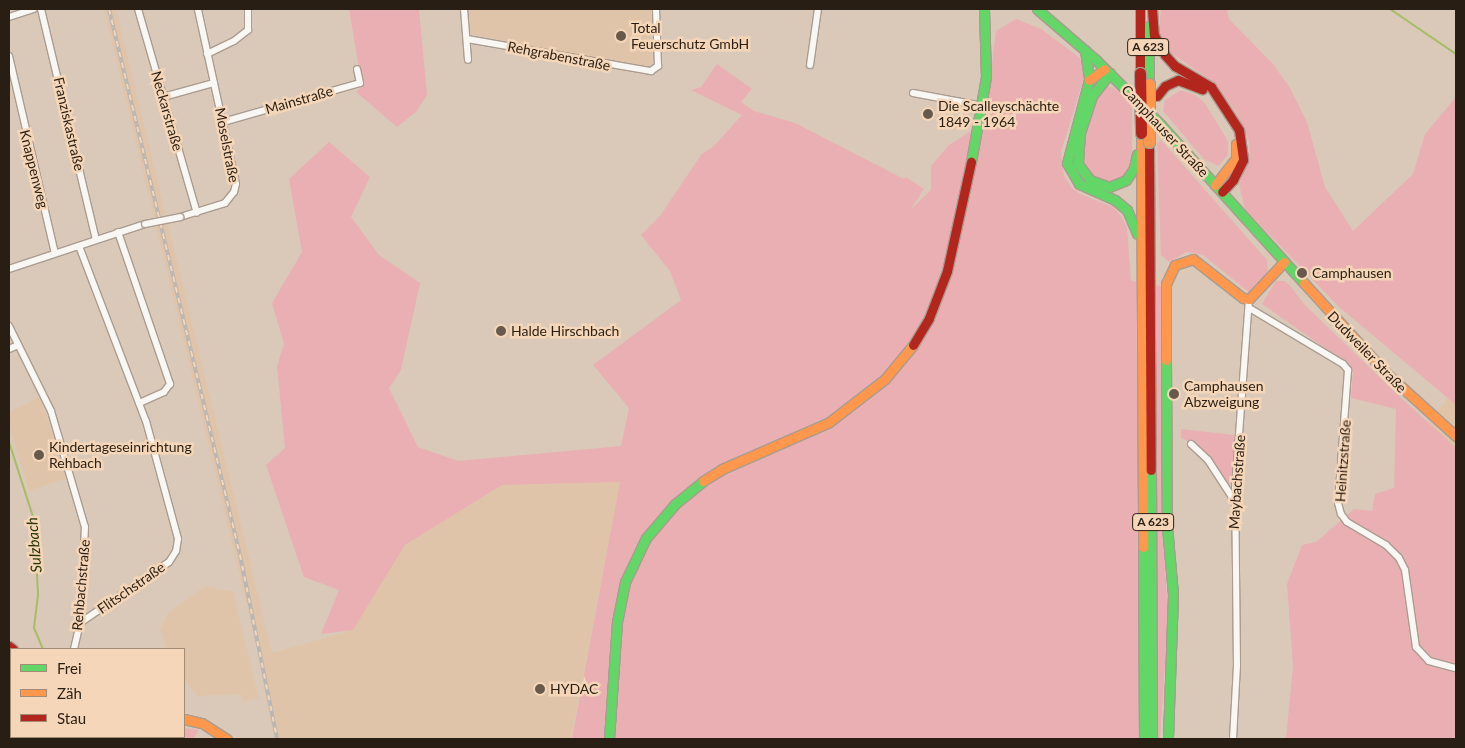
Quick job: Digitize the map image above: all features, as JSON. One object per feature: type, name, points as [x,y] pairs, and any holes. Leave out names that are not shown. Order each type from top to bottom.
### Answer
[{"type":"main road","points":[[609,739],[616,622],[625,582],[646,538],[688,492],[722,469],[828,423],[871,391],[911,348],[943,284],[983,106],[986,77],[984,9]]},
{"type":"main road","name":"Camphauser Straße","points":[[1038,9],[1107,71],[1218,188],[1284,262]]},
{"type":"main road","name":"A 623","points":[[1140,9],[1144,739]]},
{"type":"main road","points":[[1150,9],[1154,35],[1165,55],[1175,66],[1211,87],[1239,130],[1243,160],[1233,180],[1218,188]]},
{"type":"main road","name":"A 623","points":[[1150,9],[1152,739]]},
{"type":"main road","points":[[1085,50],[1089,80],[1107,71]]},
{"type":"main road","points":[[1107,71],[1092,96],[1080,133],[1077,156],[1081,171],[1090,180],[1103,186],[1121,184],[1134,168],[1141,133]]},
{"type":"main road","name":"A 623","points":[[1089,80],[1067,154],[1067,163],[1079,184],[1115,200],[1127,210],[1137,229],[1142,268]]},
{"type":"main road","points":[[1150,147],[1157,96],[1171,82],[1185,80],[1200,86],[1219,109],[1233,134],[1237,150],[1233,163],[1218,188]]},
{"type":"main road","points":[[1168,739],[1174,594],[1167,526],[1166,284],[1175,265],[1193,259],[1250,304],[1284,262]]},
{"type":"main road","name":"Dudweiler Straße","points":[[1284,262],[1384,371],[1456,436]]},
{"type":"main road","points":[[185,719],[202,723],[227,739]]},
{"type":"street","points":[[9,17],[34,9]]},
{"type":"street","name":"Franziskastraße","points":[[41,9],[96,239]]},
{"type":"street","name":"Neckarstraße","points":[[138,9],[197,213]]},
{"type":"street","name":"Moselstraße","points":[[197,213],[225,203],[234,192],[235,176],[198,9]]},
{"type":"street","points":[[208,54],[234,42],[248,30],[248,9]]},
{"type":"street","points":[[464,9],[468,60]]},
{"type":"street","name":"Rehgrabenstraße","points":[[467,39],[651,71],[658,66],[656,9]]},
{"type":"street","points":[[810,65],[818,9]]},
{"type":"street","name":"Knappenweg","points":[[9,56],[55,253]]},
{"type":"street","name":"Mainstraße","points":[[223,122],[360,83],[357,68]]},
{"type":"street","points":[[163,97],[214,83]]},
{"type":"street","points":[[913,93],[983,106]]},
{"type":"street","points":[[9,269],[118,232],[197,213]]},
{"type":"street","points":[[118,232],[170,384],[164,392],[139,403]]},
{"type":"street","name":"Flitschstraße","points":[[79,246],[139,403],[176,532],[176,551],[169,562],[80,623]]},
{"type":"street","name":"Maybachstraße","points":[[1233,739],[1237,666],[1235,501],[1250,304]]},
{"type":"street","name":"Heinitzstraße","points":[[1250,304],[1334,358],[1348,370],[1338,503],[1341,514],[1347,522],[1386,545],[1398,558],[1405,570],[1416,647],[1429,661],[1449,669],[1456,668]]},
{"type":"street","name":"Rehbachstraße","points":[[9,326],[51,411],[85,527],[80,623],[74,648]]},
{"type":"street","points":[[9,349],[18,345]]},
{"type":"street","points":[[1191,444],[1208,460],[1235,501]]},
{"type":"shaded area","points":[[104,9],[116,9],[272,653],[353,630],[405,545],[502,485],[620,482],[571,739],[274,739],[256,644]]},
{"type":"shaded area","points":[[349,9],[419,9],[427,95],[416,112],[397,127],[356,92],[362,86]]},
{"type":"shaded area","points":[[462,9],[651,9],[652,66],[632,65],[463,32]]},
{"type":"shaded area","points":[[1161,9],[1227,9],[1229,19],[1273,64],[1290,88],[1307,122],[1325,187],[1353,231],[1413,174],[1425,134],[1456,97],[1456,405],[1338,306],[1245,209],[1239,185],[1250,154],[1249,141],[1236,112],[1216,84],[1167,50],[1159,34]]},
{"type":"shaded area","points":[[1016,19],[1041,29],[1080,58],[1086,71],[1061,152],[1064,176],[1071,187],[1080,194],[1113,207],[1121,216],[1127,227],[1131,281],[1161,286],[1163,529],[1168,618],[1160,739],[572,739],[620,482],[502,485],[405,545],[353,630],[321,634],[339,590],[304,577],[266,465],[285,448],[277,366],[284,344],[272,303],[302,252],[289,179],[329,142],[370,177],[351,217],[379,255],[420,283],[401,370],[389,388],[418,447],[458,461],[621,446],[629,408],[593,365],[681,300],[670,271],[641,235],[660,216],[701,155],[714,146],[742,115],[691,90],[701,87],[717,64],[752,89],[741,102],[754,111],[795,123],[904,179],[906,177],[924,189],[910,210],[931,190],[931,166],[949,145],[985,122],[996,31]]},
{"type":"shaded area","points":[[1105,87],[1112,87],[1132,102],[1132,162],[1122,177],[1113,182],[1103,181],[1085,171],[1081,162],[1082,147],[1100,90]]},
{"type":"shaded area","points":[[1181,90],[1195,95],[1204,102],[1228,141],[1228,155],[1218,166],[1204,159],[1163,111],[1165,100]]},
{"type":"shaded area","points":[[1161,140],[1267,260],[1268,273],[1250,293],[1203,255],[1186,252],[1169,262],[1161,255],[1157,143]]},
{"type":"shaded area","points":[[1276,281],[1285,281],[1304,304],[1456,448],[1456,739],[1286,739],[1293,666],[1287,584],[1302,545],[1316,542],[1354,509],[1372,511],[1375,494],[1394,488],[1396,409],[1351,398],[1353,372],[1349,365],[1262,304]]},
{"type":"shaded area","points":[[1456,389],[1456,448],[1427,422]]},
{"type":"shaded area","name":"Kindertageseinrichtung Rehbach","points":[[40,397],[67,478],[29,491],[9,424],[9,412]]},
{"type":"shaded area","points":[[1181,429],[1234,435],[1233,484],[1228,483],[1198,445],[1181,438]]},
{"type":"shaded area","points":[[205,586],[233,592],[259,698],[243,702],[241,694],[197,696],[185,680],[185,648],[166,648],[160,629],[168,613]]},
{"type":"shaded area","points":[[9,658],[10,738],[49,739],[9,739]]},
{"type":"shaded area","points":[[185,728],[199,730],[193,739],[149,739],[185,738]]},
{"type":"waterway","points":[[1390,9],[1456,54]]},
{"type":"waterway","name":"Sulzbach","points":[[9,442],[34,520],[38,595],[34,628],[43,648]]},
{"type":"railway","points":[[109,9],[240,555],[277,739]]},
{"type":"traffic: fast","points":[[971,162],[986,77],[984,9]]},
{"type":"traffic: fast","points":[[1037,9],[1096,60],[1161,125],[1304,283]]},
{"type":"traffic: fast","points":[[1149,26],[1149,84]]},
{"type":"traffic: fast","points":[[1085,50],[1089,80],[1067,163],[1079,184],[1115,200],[1127,210],[1137,234]]},
{"type":"traffic: fast","points":[[1110,73],[1092,96],[1080,133],[1078,164],[1090,180],[1109,187],[1126,180],[1134,168],[1137,154]]},
{"type":"traffic: fast","points":[[1166,360],[1167,526],[1173,594],[1168,739]]},
{"type":"traffic: fast","points":[[1151,470],[1152,739]]},
{"type":"traffic: fast","points":[[609,739],[617,622],[625,582],[646,538],[675,504],[703,481]]},
{"type":"traffic: fast","points":[[1143,547],[1144,739]]},
{"type":"traffic: slow","points":[[1089,80],[1105,69]]},
{"type":"traffic: slow","points":[[1149,84],[1149,142]]},
{"type":"traffic: slow","points":[[1141,133],[1143,547]]},
{"type":"traffic: slow","points":[[1215,185],[1236,158],[1236,144]]},
{"type":"traffic: slow","points":[[1166,360],[1166,284],[1175,265],[1193,259],[1243,298],[1249,299],[1284,262]]},
{"type":"traffic: slow","points":[[1304,283],[1384,371],[1456,436]]},
{"type":"traffic: slow","points":[[703,481],[722,469],[828,423],[885,379],[913,345]]},
{"type":"traffic: slow","points":[[185,719],[202,723],[227,739]]},
{"type":"traffic: jam","points":[[1140,9],[1140,73]]},
{"type":"traffic: jam","points":[[1152,9],[1154,35],[1165,55],[1175,66],[1211,87],[1239,130],[1243,160],[1233,180],[1222,192]]},
{"type":"traffic: jam","points":[[1140,73],[1141,133]]},
{"type":"traffic: jam","points":[[1157,96],[1165,86],[1178,80],[1202,89]]},
{"type":"traffic: jam","points":[[1149,142],[1151,470]]},
{"type":"traffic: jam","points":[[913,345],[929,318],[947,271],[971,162]]},
{"type":"place","name":"Total Feuerschutz GmbH","points":[[621,36]]},
{"type":"place","name":"Die Scalleyschächte 1849 - 1964","points":[[928,114]]},
{"type":"place","name":"Camphausen","points":[[1302,273]]},
{"type":"place","name":"Halde Hirschbach","points":[[501,331]]},
{"type":"place","name":"Camphausen Abzweigung","points":[[1174,394]]},
{"type":"place","name":"Kindertageseinrichtung Rehbach","points":[[39,455]]},
{"type":"place","name":"HYDAC","points":[[540,689]]}]
